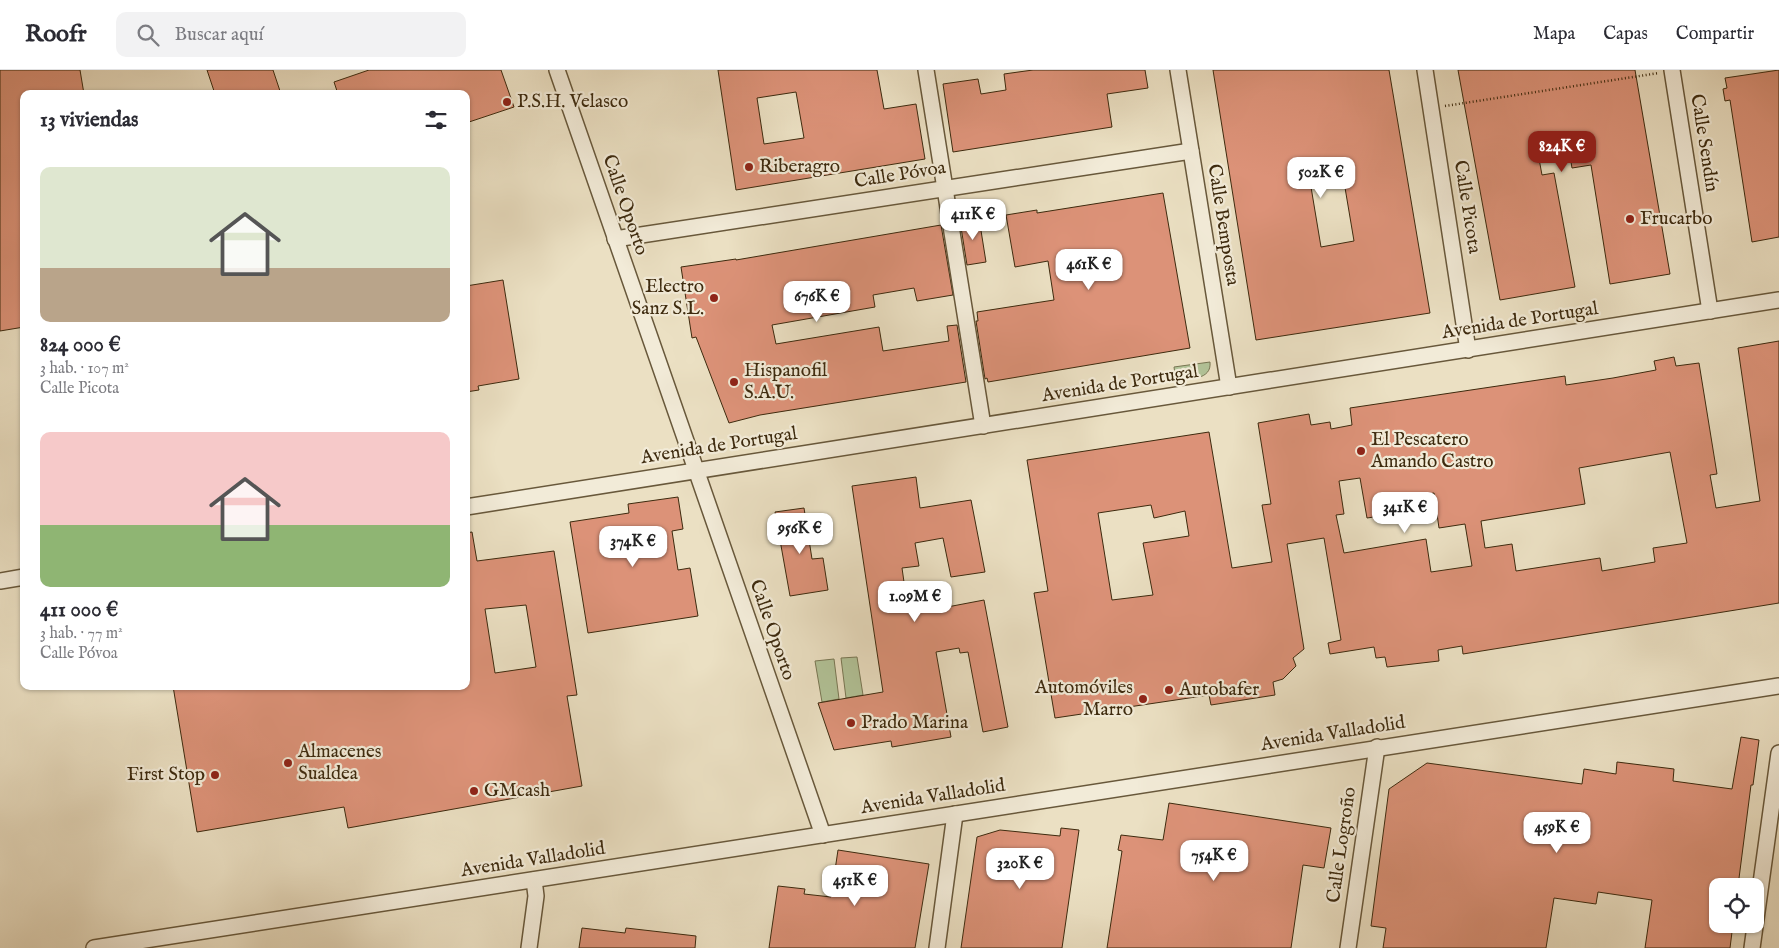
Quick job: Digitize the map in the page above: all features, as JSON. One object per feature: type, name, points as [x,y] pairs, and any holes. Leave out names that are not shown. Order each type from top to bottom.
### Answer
[{"type":"street","name":"Calle Oporto","points":[[557,70],[823,835]]},
{"type":"street","points":[[926,70],[984,426]]},
{"type":"street","name":"Calle Bemposta","points":[[1178,70],[1229,387]]},
{"type":"street","name":"Calle Picota","points":[[1425,70],[1468,350]]},
{"type":"street","name":"Calle Sendín","points":[[1672,70],[1710,311]]},
{"type":"street","name":"Calle Póvoa","points":[[615,239],[1191,151]]},
{"type":"street","name":"Avenida de Portugal","points":[[470,506],[1779,300]]},
{"type":"street","points":[[0,581],[20,578]]},
{"type":"street","name":"Avenida Valladolid","points":[[94,948],[119,946],[1377,747],[1779,686]]},
{"type":"street","name":"Calle Logroño","points":[[1348,948],[1377,747]]},
{"type":"street","points":[[1752,948],[1779,753]]},
{"type":"street","points":[[937,948],[955,814]]},
{"type":"street","points":[[529,948],[536,896],[534,880]]},
{"type":"path","points":[[1431,108],[1672,70]]},
{"type":"green space","points":[[1210,362],[1210,368],[1204,375],[1193,379],[1176,381],[1174,367]]},
{"type":"green space","points":[[857,657],[863,695],[846,698],[841,658]]},
{"type":"green space","points":[[834,659],[839,699],[822,702],[815,661]]},
{"type":"building","points":[[0,70],[80,70],[83,90],[20,90],[20,328],[0,331]]},
{"type":"building","points":[[207,70],[273,70],[280,90],[214,90]]},
{"type":"building","points":[[369,70],[501,70],[514,107],[470,122],[470,90],[337,90],[334,82]]},
{"type":"building","points":[[718,70],[877,70],[884,109],[916,104],[925,159],[736,190]],"holes":[[[796,92],[804,138],[764,144],[757,98]]]},
{"type":"building","points":[[1033,70],[1145,70],[1148,88],[1107,94],[1112,127],[953,152],[943,84],[978,79],[981,94],[1006,90],[1004,74]]},
{"type":"building","points":[[1213,70],[1389,70],[1430,313],[1256,340]],"holes":[[[1341,164],[1354,241],[1321,247],[1308,169]]]},
{"type":"building","points":[[1458,70],[1635,70],[1670,274],[1610,284],[1591,165],[1572,168],[1566,132],[1535,137],[1542,175],[1554,173],[1575,287],[1500,300]]},
{"type":"building","points":[[1779,70],[1779,237],[1752,242],[1730,100],[1725,101],[1723,89],[1727,88],[1725,78]]},
{"type":"building","points":[[1163,193],[1190,348],[988,382],[987,378],[985,379],[976,321],[978,321],[977,312],[1054,300],[1048,261],[1015,267],[1006,215],[1037,210],[1037,213]]},
{"type":"building","points":[[979,218],[986,262],[967,265],[960,221]]},
{"type":"building","points":[[941,225],[953,295],[917,301],[914,288],[873,295],[875,307],[772,325],[776,344],[879,327],[883,351],[949,341],[947,326],[957,325],[966,382],[760,415],[729,423],[696,337],[692,338],[681,267],[736,260]]},
{"type":"building","points":[[503,280],[519,379],[478,386],[479,390],[470,391],[470,285]]},
{"type":"building","points":[[1779,341],[1779,603],[1463,654],[1462,646],[1438,650],[1439,661],[1387,667],[1385,657],[1376,658],[1374,647],[1330,654],[1328,643],[1341,640],[1324,538],[1287,544],[1304,649],[1293,658],[1296,666],[1283,679],[1273,682],[1275,695],[1211,705],[1209,695],[1055,718],[1034,593],[1048,591],[1027,460],[1209,432],[1232,568],[1272,562],[1262,505],[1271,504],[1258,423],[1309,414],[1311,425],[1330,422],[1331,429],[1352,425],[1350,408],[1565,376],[1566,385],[1613,378],[1656,370],[1654,361],[1674,357],[1676,366],[1699,363],[1717,474],[1710,475],[1716,508],[1760,501],[1738,348]],"holes":[[[1670,452],[1687,543],[1653,548],[1655,562],[1602,571],[1600,558],[1516,571],[1512,544],[1485,548],[1481,521],[1585,504],[1579,468]],[[1360,478],[1367,518],[1387,515],[1384,501],[1434,493],[1439,528],[1465,524],[1472,566],[1431,572],[1426,539],[1344,553],[1336,515],[1344,514],[1339,481]],[[1151,505],[1154,518],[1185,511],[1189,536],[1143,543],[1153,595],[1112,600],[1098,513]]]},
{"type":"building","points":[[916,477],[920,508],[971,500],[985,572],[951,577],[943,538],[915,543],[919,566],[902,568],[908,610],[941,604],[942,608],[984,600],[1008,727],[983,732],[968,652],[960,653],[959,648],[936,652],[951,737],[892,747],[891,741],[834,750],[818,703],[883,692],[852,486]]},
{"type":"building","points":[[678,497],[683,529],[672,531],[678,570],[690,568],[698,616],[588,633],[570,522],[629,513],[628,504]]},
{"type":"building","points":[[804,508],[812,559],[823,558],[828,590],[790,596],[775,512]]},
{"type":"building","points":[[470,532],[472,532],[477,561],[554,551],[577,695],[567,696],[582,786],[348,828],[344,807],[197,832],[174,690],[470,690]],"holes":[[[526,605],[536,667],[495,673],[485,609]]]},
{"type":"building","points":[[1741,737],[1759,740],[1739,878],[1709,878],[1709,933],[1732,933],[1730,948],[1645,948],[1652,900],[1598,892],[1596,904],[1554,898],[1546,948],[1383,948],[1386,928],[1371,926],[1389,789],[1427,763],[1582,784],[1584,769],[1616,774],[1617,762],[1674,769],[1673,781],[1732,789]]},
{"type":"building","points":[[1169,803],[1331,828],[1324,868],[1303,865],[1291,948],[1107,948],[1122,851],[1118,850],[1121,835],[1163,840]]},
{"type":"building","points":[[1061,828],[1079,830],[1062,948],[961,948],[977,837],[1000,830],[1060,836]]},
{"type":"building","points":[[838,850],[929,864],[915,948],[769,948],[778,886],[805,889],[804,894],[831,897]]},
{"type":"building","points":[[582,928],[625,933],[626,928],[696,936],[695,948],[579,948]]},
{"type":"place","name":"P.S.H. Velasco","points":[[507,102]]},
{"type":"place","name":"Riberagro","points":[[749,167]]},
{"type":"place","name":"Frucarbo","points":[[1630,219]]},
{"type":"place","name":"Electro Sanz S.L.","points":[[714,298]]},
{"type":"place","name":"Hispanofil S.A.U.","points":[[734,382]]},
{"type":"place","name":"El Pescatero Amando Castro","points":[[1361,451]]},
{"type":"place","name":"Autobafer","points":[[1169,690]]},
{"type":"place","name":"Automóviles Marro","points":[[1143,699]]},
{"type":"place","name":"Prado Marina","points":[[851,723]]},
{"type":"place","name":"Almacenes Sualdea","points":[[288,763]]},
{"type":"place","name":"First Stop","points":[[215,775]]},
{"type":"place","name":"GMcash","points":[[474,791]]}]
